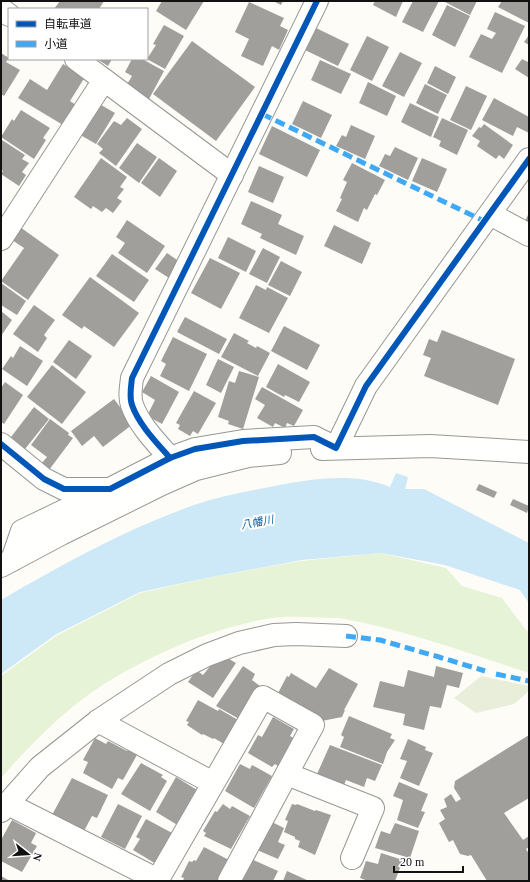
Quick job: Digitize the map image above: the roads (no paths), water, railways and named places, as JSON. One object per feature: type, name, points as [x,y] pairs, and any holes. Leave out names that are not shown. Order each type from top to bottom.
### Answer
[{"type":"street","points":[[170,458],[151,436],[137,416],[132,405],[130,390],[132,378],[318,1]]},
{"type":"street","points":[[77,60],[232,175]]},
{"type":"street","points":[[1,239],[104,80]]},
{"type":"street","points":[[336,448],[366,386],[529,159]]},
{"type":"street","points":[[490,214],[529,235]]},
{"type":"street","points":[[6,563],[22,531],[110,489],[170,458],[195,449],[243,441],[314,437],[336,448]]},
{"type":"street","points":[[1,444],[44,479],[64,488],[110,489]]},
{"type":"street","points":[[6,563],[162,484],[196,469],[248,456],[336,448],[430,446],[529,452]]},
{"type":"street","points":[[229,881],[313,725],[263,697],[158,881],[4,808],[40,767],[98,721],[169,674],[207,655],[239,643],[274,635],[296,634],[346,636]]},
{"type":"street","points":[[98,721],[213,783]]},
{"type":"street","points":[[287,774],[373,808],[352,858]]},
{"type":"water","name":"八幡川","points":[[396,473],[408,477],[405,489],[424,489],[529,543],[529,603],[520,590],[445,565],[381,553],[302,560],[140,592],[55,635],[1,674],[1,600],[95,548],[169,514],[216,498],[285,484],[338,478],[364,480],[390,487]]}]
